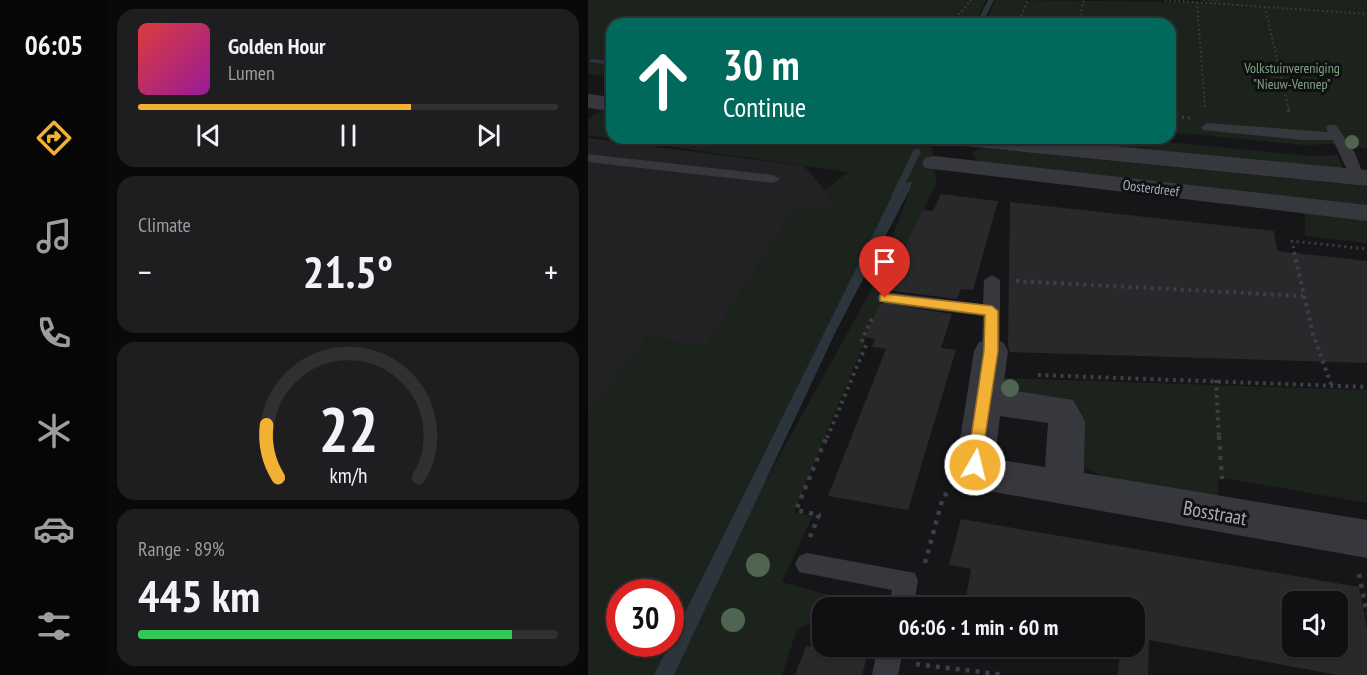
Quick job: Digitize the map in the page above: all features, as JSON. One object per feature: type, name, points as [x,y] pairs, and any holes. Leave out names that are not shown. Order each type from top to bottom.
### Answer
[{"type":"street","name":"Oosterdreef","points":[[1015,144],[1362,178]]},
{"type":"street","name":"Oosterdreef","points":[[934,163],[1367,213]]},
{"type":"street","points":[[975,465],[987,375],[1060,410],[1067,421],[1064,487]]},
{"type":"street","name":"Bosstraat","points":[[975,465],[983,473],[1367,539]]},
{"type":"lane","points":[[1207,127],[1294,136],[1334,131],[1362,178]]},
{"type":"lane","points":[[588,158],[773,179]]},
{"type":"lane","points":[[987,375],[992,280]]},
{"type":"lane","points":[[885,298],[992,311]]},
{"type":"lane","points":[[807,564],[906,581],[902,597]]},
{"type":"path","points":[[954,18],[971,0]]},
{"type":"path","points":[[1020,18],[1028,0]]},
{"type":"path","points":[[1080,18],[1084,0]]},
{"type":"path","points":[[1165,0],[1367,14]]},
{"type":"path","points":[[1203,0],[1219,0]]},
{"type":"path","points":[[1197,2],[1207,127]]},
{"type":"path","points":[[1265,7],[1294,136]]},
{"type":"path","points":[[1331,384],[1312,334],[1292,241],[1367,249]]},
{"type":"path","points":[[992,280],[1083,282],[1303,296]]},
{"type":"path","points":[[807,564],[800,562],[819,515],[796,510],[866,345],[862,340],[885,298]]},
{"type":"path","points":[[987,375],[1216,380],[1367,387]]},
{"type":"path","points":[[1216,380],[1224,514]]},
{"type":"path","points":[[906,581],[923,569],[943,497],[975,465]]},
{"type":"path","points":[[888,660],[1005,675]]},
{"type":"shaded area","points":[[588,138],[606,140],[606,144],[634,144],[804,166],[846,214],[628,579],[606,579],[606,624],[588,666]]},
{"type":"shaded area","points":[[912,181],[910,189],[836,331],[684,654],[684,615],[897,186]]},
{"type":"shaded area","points":[[663,657],[682,657],[674,675],[654,675]]},
{"type":"green space","points":[[588,0],[986,0],[978,18],[606,18],[606,76],[588,74]]},
{"type":"green space","name":"Volkstuinvereniging \"Nieuw-Vennep\"","points":[[996,0],[1210,2],[1211,0],[1367,0],[1367,149],[1338,144],[1304,145],[1176,133],[1176,18],[987,18]]},
{"type":"green space","points":[[606,110],[606,138],[588,135],[588,119]]},
{"type":"green space","points":[[1176,143],[1311,156],[1338,155],[1343,170],[1084,144]]},
{"type":"green space","points":[[651,144],[927,144],[931,146],[937,182],[887,286],[794,512],[812,517],[782,582],[837,597],[812,597],[812,624],[797,629],[782,675],[674,675],[760,491],[875,283],[910,190],[897,186],[684,615],[684,579],[606,579],[606,657],[663,657],[654,675],[588,675],[588,412],[647,336],[705,346],[795,207],[835,210],[825,190],[848,172]]},
{"type":"green space","points":[[981,148],[1364,186],[1367,187],[1367,243],[1305,236],[1305,201],[980,165],[972,153]]},
{"type":"green space","points":[[1002,378],[1367,390],[1367,503],[1218,477],[1219,502],[1111,482],[1084,466],[1085,443],[1061,404],[1067,399],[1004,391]]},
{"type":"building","points":[[941,194],[998,201],[973,290],[961,289],[957,299],[886,290],[922,210],[933,211]]},
{"type":"building","points":[[1010,202],[1274,231],[1277,251],[1367,261],[1367,363],[1010,352],[1008,346]]},
{"type":"building","points":[[880,303],[952,314],[941,348],[956,350],[908,510],[828,496],[886,349],[872,347],[875,339],[865,337]]},
{"type":"building","points":[[961,519],[1359,587],[1367,629],[1367,675],[1338,675],[1149,640],[1148,675],[1118,675],[1119,657],[1145,657],[1145,597],[966,597],[971,569],[949,565]]},
{"type":"building","points":[[806,646],[812,646],[812,657],[867,657],[862,675],[795,675]]},
{"type":"waterway","points":[[982,18],[991,0]]},
{"type":"waterway","points":[[592,61],[606,62]]},
{"type":"waterway","points":[[895,197],[917,151]]},
{"type":"route","points":[[885,298],[992,311],[991,351],[975,465]]}]
